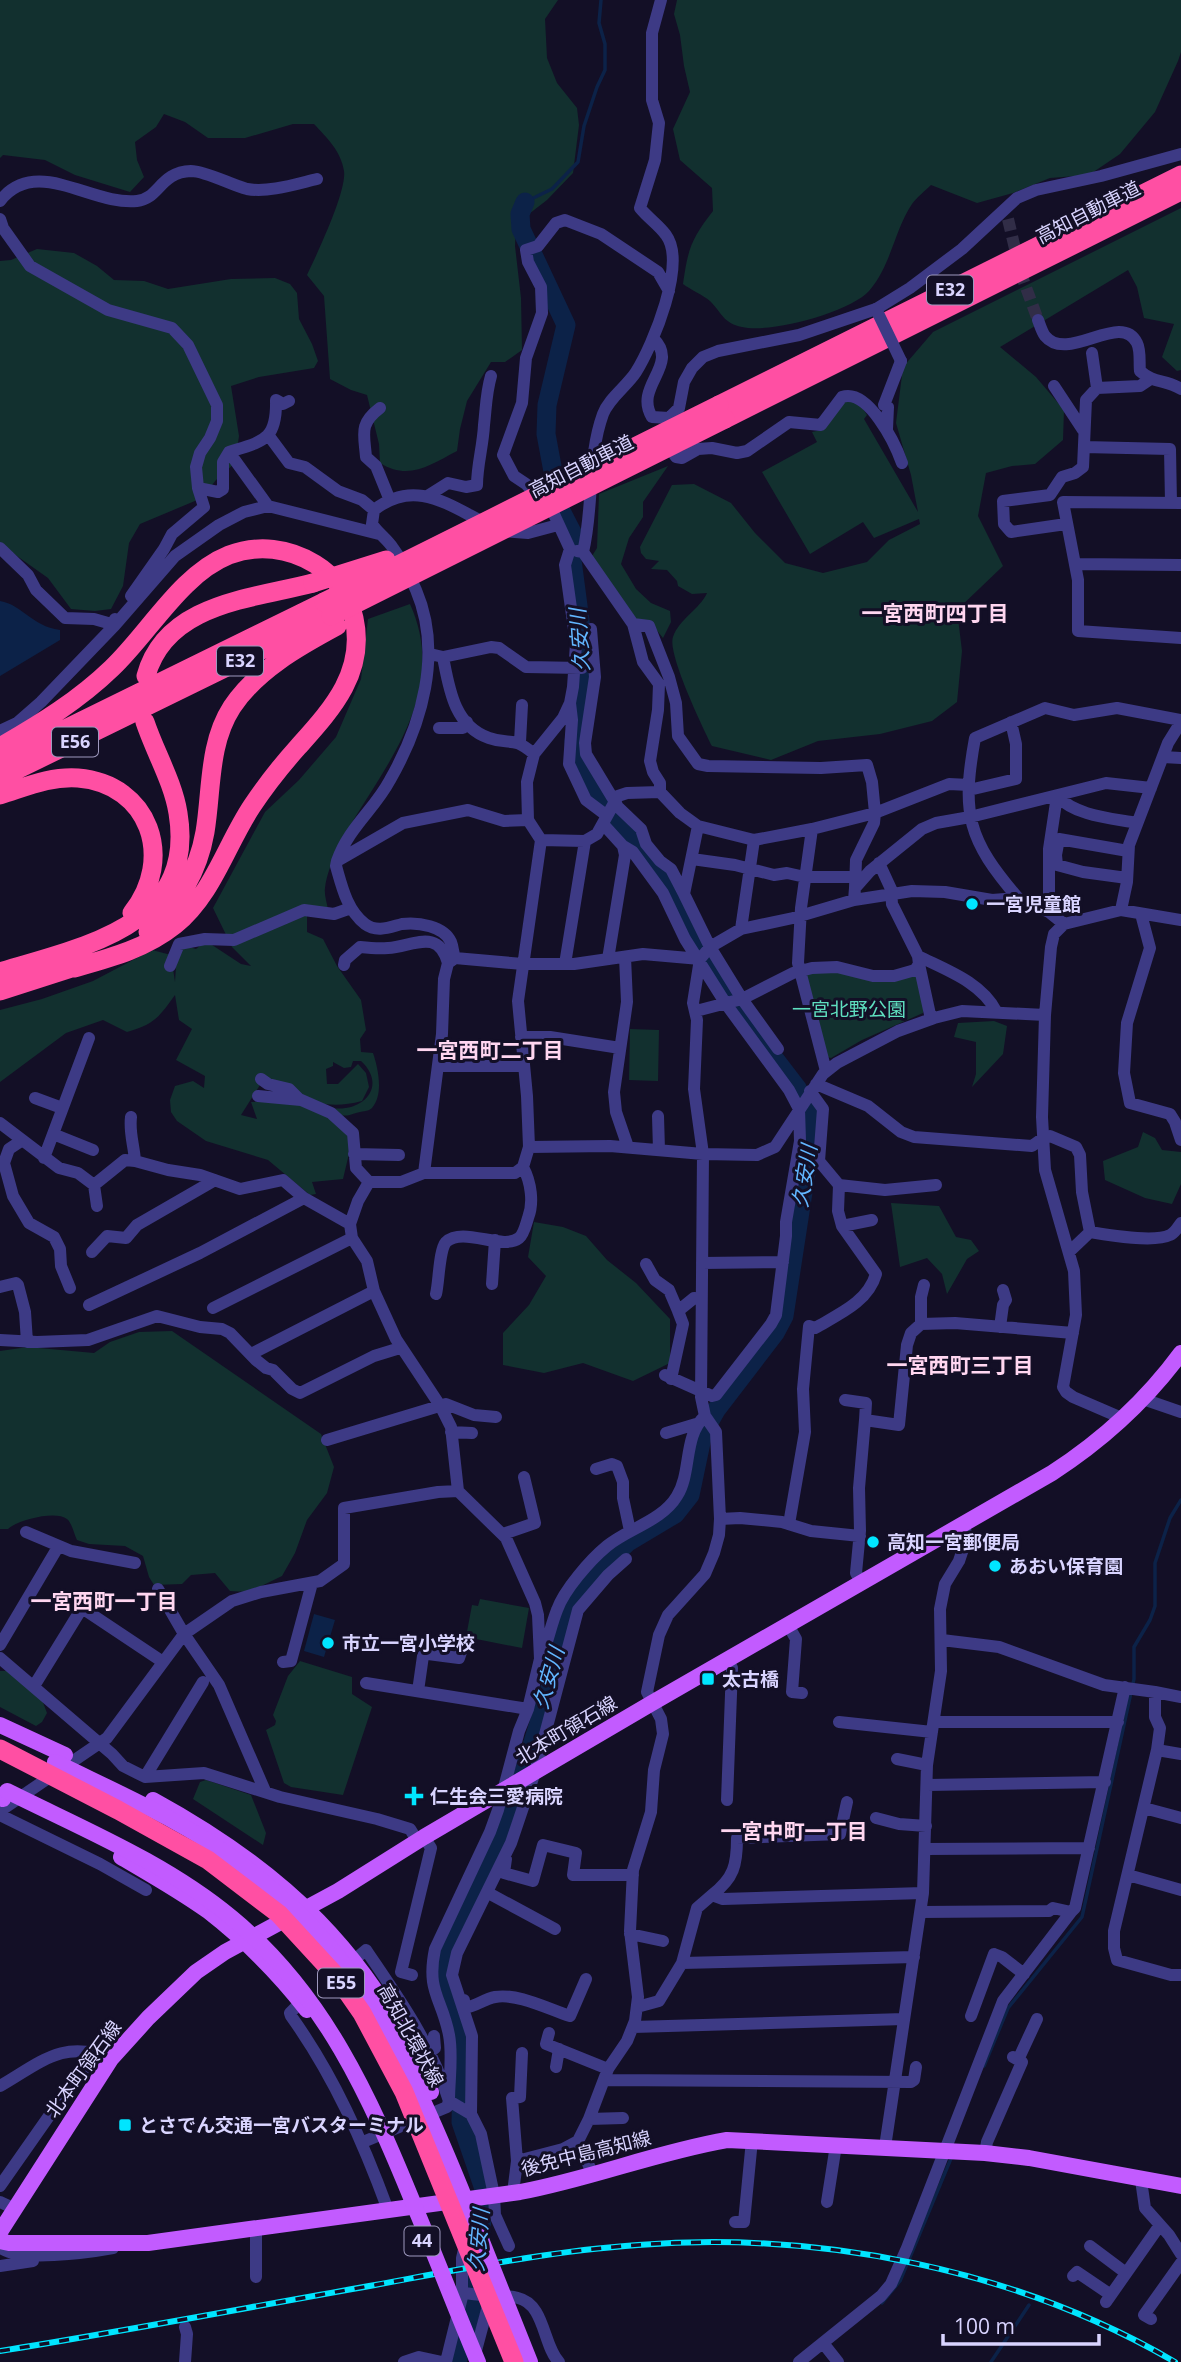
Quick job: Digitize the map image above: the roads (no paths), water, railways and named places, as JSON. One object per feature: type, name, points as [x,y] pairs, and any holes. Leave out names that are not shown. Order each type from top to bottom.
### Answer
[{"type":"highway","name":"高知自動車道","points":[[0,761],[331,615],[490,537],[722,412],[1181,175]]},
{"type":"highway","name":"高知自動車道","points":[[331,615],[607,460],[722,412],[1181,191]]},
{"type":"highway","points":[[0,990],[71,959],[143,915],[160,897],[175,868],[180,835],[178,811],[147,698],[159,647],[175,628],[214,608],[313,583],[426,545],[576,472],[607,460]]},
{"type":"highway","points":[[0,747],[54,714],[92,686],[127,653],[176,596],[200,573],[232,554],[265,548],[298,556],[331,576],[350,604],[356,625],[356,653],[344,690],[251,808],[199,900],[176,924],[145,944],[113,958],[71,959]]},
{"type":"highway","points":[[0,972],[130,945],[146,934],[174,905],[186,887],[201,849],[216,746],[231,709],[250,686],[331,615]]},
{"type":"highway","name":"高知自動車道","points":[[0,778],[147,698]]},
{"type":"highway","points":[[0,796],[55,779],[93,781],[124,794],[139,810],[149,829],[153,848],[152,871],[139,905],[113,930],[71,959]]},
{"type":"highway","name":"E55","points":[[0,1749],[131,1816],[208,1860],[279,1914],[337,1977],[362,2012],[404,2092],[514,2362]]},
{"type":"main road","name":"北本町領石線","points":[[0,2232],[7,2206],[111,2059],[148,2018],[196,1972],[225,1952],[338,1891],[652,1703],[1052,1474],[1124,1419],[1181,1353]]},
{"type":"main road","points":[[0,1725],[60,1759],[153,1800],[200,1825],[245,1856],[306,1907],[353,1961],[403,2036],[431,2092],[539,2362]]},
{"type":"main road","name":"高知北環状線","points":[[0,1731],[60,1759],[223,1851],[290,1906],[356,1980],[411,2072],[530,2362]]},
{"type":"main road","points":[[2,1800],[121,1857],[209,1912],[244,1942]]},
{"type":"main road","name":"44","points":[[2,1800],[129,1852],[210,1901],[257,1942],[299,1987],[337,2041],[379,2119],[473,2362]]},
{"type":"main road","name":"44","points":[[244,1942],[301,2002],[341,2060],[372,2121],[473,2362]]},
{"type":"main road","name":"後免中島高知線","points":[[0,2241],[141,2243],[513,2193],[550,2186],[695,2146],[727,2140],[985,2153],[1029,2158],[1181,2186]]},
{"type":"street","points":[[436,1294],[442,1248],[448,1239],[460,1237],[512,1241],[519,1238],[533,1206],[523,1167],[528,1147],[527,1096],[517,1001],[541,840],[528,820],[527,782],[534,754],[563,718],[570,703],[576,667],[576,644],[565,565],[586,537],[594,453],[604,412],[636,372],[653,338],[669,291],[674,261],[667,236],[640,208],[655,160],[659,123],[652,100],[652,33],[661,0]]},
{"type":"street","points":[[653,338],[661,346],[663,358],[646,399],[647,409],[652,417],[669,418],[679,408],[684,382],[692,368],[704,357],[718,351],[799,335],[876,309],[910,288],[1007,215],[1017,198],[1062,183],[1101,176],[1181,154]]},
{"type":"street","points":[[0,201],[17,187],[30,182],[57,182],[101,198],[139,201],[155,192],[172,174],[194,171],[251,190],[317,179]]},
{"type":"street","points":[[0,219],[3,228],[30,266],[108,310],[172,328],[188,345],[217,405],[217,421],[200,453],[196,467],[198,488],[204,507],[172,534],[115,617],[115,625]]},
{"type":"street","points":[[669,291],[659,272],[601,234],[565,220],[556,223],[538,246],[526,250],[528,262],[541,286],[541,313],[526,358],[522,403],[503,455],[514,477],[526,484],[553,512],[558,525],[632,624],[643,662],[659,684],[650,761],[660,783],[660,792],[680,813],[698,826],[754,840],[812,829],[875,813],[949,784],[969,788],[1016,779],[1016,744],[1011,722]]},
{"type":"street","points":[[876,309],[901,361],[884,405],[888,407],[887,429]]},
{"type":"street","points":[[1038,320],[1045,335],[1054,343],[1064,346],[1124,332],[1132,336],[1139,346],[1140,371],[1149,380],[1169,383],[1181,389]]},
{"type":"street","points":[[1092,353],[1097,388]]},
{"type":"street","points":[[425,1173],[438,1066],[442,990],[451,961],[451,942],[445,933],[438,929],[406,923],[384,929],[372,928],[364,923],[351,908],[335,866],[344,842],[389,783],[406,749],[425,691],[430,654],[426,625],[416,588],[392,547],[372,524],[374,510],[389,498],[429,495],[448,483],[466,487],[477,485],[484,401],[491,376]]},
{"type":"street","points":[[1066,524],[1011,532],[1004,524],[1003,501],[1050,495],[1062,477],[1083,467],[1086,401],[1097,388],[1140,386],[1149,380]]},
{"type":"street","points":[[1054,386],[1083,430]]},
{"type":"street","points":[[657,418],[657,425],[676,457],[682,458],[698,449],[712,448],[737,453],[747,450],[789,422],[821,425],[838,401],[845,395],[853,396],[861,400],[887,429],[902,463]]},
{"type":"street","points":[[198,488],[218,492],[223,489],[223,462],[229,452],[256,444],[269,436],[277,422],[276,400],[283,404],[289,401]]},
{"type":"street","points":[[380,408],[367,418],[364,427],[366,457],[376,466],[389,498]]},
{"type":"street","points":[[269,436],[289,463],[305,467],[338,491],[362,500],[374,510]]},
{"type":"street","points":[[1084,447],[1170,449],[1176,503],[1063,502],[1078,580],[1079,631],[1181,638]]},
{"type":"street","points":[[229,452],[268,506]]},
{"type":"street","points":[[429,495],[507,533],[528,533],[558,525]]},
{"type":"street","points":[[0,731],[17,723],[41,702],[115,625],[174,556],[235,516],[268,506],[379,534]]},
{"type":"street","points":[[0,548],[28,575],[36,590],[65,618],[115,625]]},
{"type":"street","points":[[1075,564],[1181,565]]},
{"type":"street","points":[[632,624],[649,626],[676,703],[678,736],[698,764],[821,768],[867,765],[872,782],[874,823],[856,860],[854,888]]},
{"type":"street","points":[[591,629],[595,677],[584,743],[625,855],[608,959]]},
{"type":"street","points":[[430,654],[443,657],[491,647],[499,648],[526,667],[593,668]]},
{"type":"street","points":[[443,657],[452,702],[467,722],[489,738],[520,742],[534,754]]},
{"type":"street","points":[[570,703],[572,720],[569,764],[586,800],[609,811],[618,807],[641,829],[646,844],[660,861],[671,869],[710,947],[742,999],[778,1049]]},
{"type":"street","points":[[520,742],[522,705]]},
{"type":"street","points":[[1064,924],[1049,912],[1018,898],[982,852],[970,817],[969,788],[975,738],[1045,708],[1074,715],[1117,708],[1181,721],[1168,743],[1136,823],[1128,851],[1127,878],[1121,910]]},
{"type":"street","points":[[439,728],[463,727],[467,722]]},
{"type":"street","points":[[1163,757],[1181,758]]},
{"type":"street","points":[[363,2143],[447,2107],[451,2102],[450,2038],[431,1980],[432,1966],[436,1949],[490,1832],[505,1791],[540,1659],[564,1595],[599,1554],[668,1508],[685,1476],[700,1420],[702,1391],[703,1154],[694,1089],[696,1011],[693,1003],[699,959],[710,947],[741,929],[801,915],[854,888],[879,863],[922,829],[936,823],[1062,804],[1106,783],[1151,788]]},
{"type":"street","points":[[541,840],[585,841],[597,834],[618,796],[627,793],[660,792]]},
{"type":"street","points":[[1062,804],[1089,814],[1136,823]]},
{"type":"street","points":[[1062,804],[1057,835],[1057,865],[1083,872],[1127,878]]},
{"type":"street","points":[[1049,912],[1049,849],[1062,804]]},
{"type":"street","points":[[337,860],[403,823],[468,810],[504,821],[528,820]]},
{"type":"street","points":[[684,894],[698,826]]},
{"type":"street","points":[[812,829],[798,963],[826,1071]]},
{"type":"street","points":[[1059,839],[1128,851]]},
{"type":"street","points":[[741,929],[754,840]]},
{"type":"street","points":[[565,964],[585,841]]},
{"type":"street","points":[[623,846],[633,852],[663,893],[685,939],[726,1004],[789,1090],[799,1109],[800,1141],[786,1222],[778,1305],[771,1324],[716,1395],[712,1396],[668,1377],[683,1324],[669,1285],[655,1280],[646,1264]]},
{"type":"street","points":[[692,859],[750,868],[774,875],[787,873],[891,894],[930,891],[992,900],[1018,898]]},
{"type":"street","points":[[879,863],[891,889],[892,904],[919,960],[931,1019]]},
{"type":"street","points":[[170,966],[179,944],[205,939],[234,940],[304,910],[334,914],[351,908]]},
{"type":"street","points":[[1124,1419],[1066,1392],[1062,1381],[1076,1315],[1074,1271],[1048,1182],[1043,1138],[1045,1015],[1051,947],[1054,934],[1064,924],[1121,910],[1181,920]]},
{"type":"street","points":[[1141,914],[1150,948],[1127,1023],[1124,1073],[1130,1102],[1170,1114],[1181,1140]]},
{"type":"street","points":[[344,965],[345,960],[360,947],[391,948],[406,943],[425,942],[436,944],[451,961]]},
{"type":"street","points":[[451,961],[565,964],[643,954],[699,959]]},
{"type":"street","points":[[625,957],[627,1002],[614,1102],[636,1152]]},
{"type":"street","points":[[696,1011],[742,999],[800,970],[837,967],[873,976],[894,976],[915,970],[919,960]]},
{"type":"street","points":[[919,960],[970,983],[990,1000],[996,1011]]},
{"type":"street","points":[[528,1147],[636,1152],[659,1150],[703,1154],[765,1153],[775,1147],[826,1071],[898,1031],[962,1011],[1045,1015]]},
{"type":"street","points":[[521,1037],[550,1037],[620,1048]]},
{"type":"street","points":[[44,1158],[89,1038]]},
{"type":"street","points":[[438,1066],[524,1066]]},
{"type":"street","points":[[261,1079],[268,1084],[289,1089],[301,1100]]},
{"type":"street","points":[[813,1088],[868,1105],[901,1132],[914,1137],[1032,1146],[1050,1136],[1072,1144],[1080,1155],[1082,1192],[1090,1232]]},
{"type":"street","points":[[789,1524],[805,1432],[803,1389],[809,1326],[815,1328],[855,1305],[873,1283],[876,1274],[842,1226],[838,1211],[839,1185],[819,1161],[823,1109],[813,1088]]},
{"type":"street","points":[[258,1096],[301,1100],[331,1113],[353,1133],[356,1168],[369,1182],[401,1182],[425,1173],[515,1172],[523,1167]]},
{"type":"street","points":[[35,1098],[62,1108]]},
{"type":"street","points":[[658,1116],[659,1150]]},
{"type":"street","points":[[131,1117],[130,1137],[134,1144],[135,1161]]},
{"type":"street","points":[[0,1123],[59,1168],[78,1173],[94,1185],[97,1206]]},
{"type":"street","points":[[53,1134],[93,1150]]},
{"type":"street","points":[[21,1141],[9,1149],[4,1163],[6,1192],[29,1223],[54,1237],[70,1288]]},
{"type":"street","points":[[354,1154],[399,1155]]},
{"type":"street","points":[[94,1185],[125,1160],[246,1189],[283,1180],[304,1198],[350,1224]]},
{"type":"street","points":[[92,1252],[107,1237],[126,1238],[137,1226],[215,1181]]},
{"type":"street","points":[[369,1182],[358,1201],[350,1224],[352,1238],[367,1261],[374,1291],[400,1348],[442,1407],[451,1432],[458,1491],[503,1534],[535,1603],[540,1659]]},
{"type":"street","points":[[839,1185],[885,1190],[936,1185]]},
{"type":"street","points":[[89,1305],[200,1253],[304,1198]]},
{"type":"street","points":[[842,1226],[872,1220]]},
{"type":"street","points":[[1090,1232],[1134,1238],[1167,1237],[1172,1235],[1181,1223]]},
{"type":"street","points":[[1069,1252],[1090,1232]]},
{"type":"street","points":[[213,1308],[352,1238]]},
{"type":"street","points":[[492,1284],[495,1240]]},
{"type":"street","points":[[702,1263],[783,1262]]},
{"type":"street","points":[[0,1287],[16,1283],[18,1285],[27,1342]]},
{"type":"street","points":[[921,1324],[924,1285]]},
{"type":"street","points":[[1000,1327],[1006,1300],[1003,1290]]},
{"type":"street","points":[[251,1354],[374,1291]]},
{"type":"street","points":[[678,1311],[694,1298],[701,1299]]},
{"type":"street","points":[[0,1340],[88,1340],[157,1317],[222,1329],[230,1333],[266,1368],[273,1370],[292,1389],[300,1393],[374,1356],[400,1348]]},
{"type":"street","points":[[865,1420],[899,1425],[906,1345],[911,1333],[921,1324],[955,1323],[1073,1334]]},
{"type":"street","points":[[1143,1399],[1181,1412]]},
{"type":"street","points":[[845,1400],[866,1404],[856,1573],[862,1582]]},
{"type":"street","points":[[327,1440],[446,1404],[474,1415],[496,1417]]},
{"type":"street","points":[[517,2161],[563,2149],[578,2141],[606,2074],[633,2027],[638,1997],[631,1934],[634,1875],[650,1812],[654,1770],[663,1734],[661,1719],[647,1692],[660,1630],[668,1615],[705,1574],[714,1553],[720,1519],[716,1432],[700,1420]]},
{"type":"street","points":[[666,1433],[700,1420]]},
{"type":"street","points":[[451,1432],[472,1433]]},
{"type":"street","points":[[596,1469],[612,1464],[617,1466],[622,1475],[623,1498],[630,1531]]},
{"type":"street","points":[[664,1500],[679,1476],[685,1476]]},
{"type":"street","points":[[503,1534],[535,1523],[524,1477]]},
{"type":"street","points":[[146,1890],[100,1864],[2,1800],[100,1745],[184,1634],[232,1601],[261,1592],[320,1581],[344,1564],[344,1508],[458,1491]]},
{"type":"street","points":[[720,1519],[782,1522],[811,1531],[860,1536]]},
{"type":"street","points":[[885,2147],[923,1893],[928,1765],[938,1702],[942,1597],[945,1584],[959,1561],[965,1543],[963,1523]]},
{"type":"street","points":[[26,1532],[71,1552],[135,1563]]},
{"type":"street","points":[[0,1645],[43,1563],[58,1546]]},
{"type":"street","points":[[469,2113],[472,2036],[454,1983],[453,1963],[508,1849],[535,1772],[578,1610],[608,1575],[626,1559]]},
{"type":"street","points":[[283,1662],[291,1661],[312,1583]]},
{"type":"street","points":[[158,1589],[184,1634],[219,1685],[265,1791]]},
{"type":"street","points":[[34,1686],[82,1608],[163,1662]]},
{"type":"street","points":[[788,1625],[796,1639],[792,1692],[802,1693]]},
{"type":"street","points":[[942,1640],[999,1647],[1104,1685],[1181,1698]]},
{"type":"street","points":[[418,1691],[424,1655],[460,1658],[461,1652]]},
{"type":"street","points":[[0,1658],[122,1766],[145,1777],[204,1773],[280,1797],[410,1829],[431,1848],[407,1974],[397,1995]]},
{"type":"street","points":[[727,1660],[732,1668],[727,1800]]},
{"type":"street","points":[[145,1777],[203,1682]]},
{"type":"street","points":[[366,1683],[528,1709]]},
{"type":"street","points":[[799,2362],[831,2353],[891,2284],[951,2151],[1003,2001],[1075,1908],[1118,1722],[1129,1688]]},
{"type":"street","points":[[1155,1692],[1155,1717],[1160,1728],[1157,1750],[1114,1931],[1114,1948],[1117,1960],[1171,1975],[1181,1975]]},
{"type":"street","points":[[839,1722],[933,1727],[1118,1722]]},
{"type":"street","points":[[1157,1750],[1181,1754]]},
{"type":"street","points":[[897,1759],[928,1765]]},
{"type":"street","points":[[927,1785],[1105,1782]]},
{"type":"street","points":[[637,2007],[659,2001],[682,1963],[697,1908],[730,1876],[737,1864],[737,1838],[840,1834],[847,1802]]},
{"type":"street","points":[[1144,1808],[1181,1818]]},
{"type":"street","points":[[876,1818],[899,1824],[926,1826]]},
{"type":"street","points":[[490,1832],[508,1849]]},
{"type":"street","points":[[504,1873],[533,1881],[543,1845],[576,1853],[573,1875],[634,1875]]},
{"type":"street","points":[[926,1849],[1089,1847]]},
{"type":"street","points":[[464,2008],[458,1969],[504,1873],[508,1849]]},
{"type":"street","points":[[1128,1874],[1181,1890]]},
{"type":"street","points":[[712,1895],[723,1899],[923,1893]]},
{"type":"street","points":[[492,1895],[555,1929]]},
{"type":"street","points":[[921,1912],[1049,1911],[1053,1908],[1070,1912]]},
{"type":"street","points":[[631,1934],[663,1941]]},
{"type":"street","points":[[353,1961],[366,1950],[397,1995],[430,2052],[451,2102],[469,2113],[481,2134],[487,2196],[509,2246]]},
{"type":"street","points":[[971,2016],[994,1954],[1024,1973]]},
{"type":"street","points":[[682,1963],[914,1957]]},
{"type":"street","points":[[464,2008],[500,1997],[522,1999],[570,2016],[586,1979]]},
{"type":"street","points":[[301,2002],[290,2012],[291,2016],[307,2039],[363,2143],[388,2210]]},
{"type":"street","points":[[633,2027],[904,2019]]},
{"type":"street","points":[[985,2153],[987,2142],[1022,2062],[1016,2059],[1037,2019]]},
{"type":"street","points":[[549,2033],[546,2044],[606,2074],[911,2082],[914,2080],[916,2067]]},
{"type":"street","points":[[430,2052],[435,2048],[435,2036]]},
{"type":"street","points":[[0,2086],[51,2056],[66,2051],[80,2049],[111,2059]]},
{"type":"street","points":[[556,2067],[558,2049]]},
{"type":"street","points":[[513,2193],[517,2161],[508,2098],[520,2097],[522,2053]]},
{"type":"street","points":[[0,2186],[82,2069],[111,2059]]},
{"type":"street","points":[[404,2362],[419,2357],[444,2362],[465,2293],[462,2258],[467,2226],[463,2209],[422,2118]]},
{"type":"street","points":[[589,2119],[623,2118]]},
{"type":"street","points":[[735,2222],[744,2222],[752,2140]]},
{"type":"street","points":[[578,2141],[593,2175]]},
{"type":"street","points":[[827,2202],[836,2145]]},
{"type":"street","points":[[1141,2180],[1145,2208],[1181,2254]]},
{"type":"street","points":[[1073,2276],[1077,2272],[1108,2298],[1160,2225]]},
{"type":"street","points":[[256,2228],[256,2277]]},
{"type":"street","points":[[0,2266],[141,2243]]},
{"type":"street","points":[[1090,2246],[1126,2273]]},
{"type":"street","points":[[0,2247],[8,2252],[61,2255]]},
{"type":"street","points":[[1152,2319],[1144,2315],[1181,2263]]},
{"type":"street","points":[[465,2293],[520,2298],[535,2309],[559,2362]]},
{"type":"street","points":[[473,2362],[486,2296]]},
{"type":"street","points":[[185,2327],[185,2362]]},
{"type":"water","points":[[0,601],[50,628],[60,630],[60,640],[0,676]]},
{"type":"water","points":[[314,1614],[335,1620],[324,1657],[304,1651]]},
{"type":"waterway","name":"久安川","points":[[525,202],[552,189],[578,162],[584,126],[605,70],[605,44],[599,23],[601,0]]},
{"type":"waterway","name":"久安川","points":[[480,2244],[484,2189],[461,2122],[463,2035],[459,2018],[446,1992],[444,1977],[447,1953],[498,1846],[512,1810],[552,1681],[571,1603],[628,1542],[675,1514],[690,1495],[703,1433],[716,1410],[775,1333],[784,1316],[813,1127],[797,1088],[738,1011],[695,940],[673,896],[633,836],[593,793],[581,775],[576,759],[574,741],[584,683],[585,659],[572,560],[575,538],[560,509],[546,434],[547,405],[566,325],[521,229],[520,214],[525,202]]},
{"type":"waterway","points":[[984,2066],[1008,2008],[1082,1917],[1134,1679],[1134,1647],[1155,1606],[1155,1563],[1170,1518],[1181,1500]]},
{"type":"waterway","points":[[882,2303],[900,2281],[952,2156]]},
{"type":"waterway","name":"久安川","points":[[457,2362],[473,2304],[476,2277]]},
{"type":"waterway","points":[[991,2362],[1029,2305]]},
{"type":"tunnel","points":[[1008,219],[1021,274],[1038,320]]},
{"type":"railway","points":[[0,2351],[539,2256],[638,2245],[707,2242],[776,2244],[846,2251],[915,2263],[983,2280],[1050,2303],[1114,2330],[1175,2362]]},
{"type":"place","name":"一宮児童館","points":[[972,904]]},
{"type":"place","name":"高知一宮郵便局","points":[[873,1542]]},
{"type":"place","name":"あおい保育園","points":[[995,1566]]},
{"type":"place","name":"市立一宮小学校","points":[[328,1643]]},
{"type":"place","name":"太古橋","points":[[708,1679]]},
{"type":"place","name":"仁生会三愛病院","points":[[414,1796]]},
{"type":"place","name":"とさでん交通一宮バスターミナル","points":[[125,2125]]},
{"type":"district","name":"一宮西町四丁目","points":[[935,614]]},
{"type":"district","name":"一宮西町二丁目","points":[[490,1051]]},
{"type":"district","name":"一宮西町三丁目","points":[[960,1366]]},
{"type":"district","name":"一宮西町一丁目","points":[[104,1602]]},
{"type":"district","name":"一宮中町一丁目","points":[[794,1832]]},
{"type":"park label","name":"一宮北野公園","points":[[849,1009]]}]
